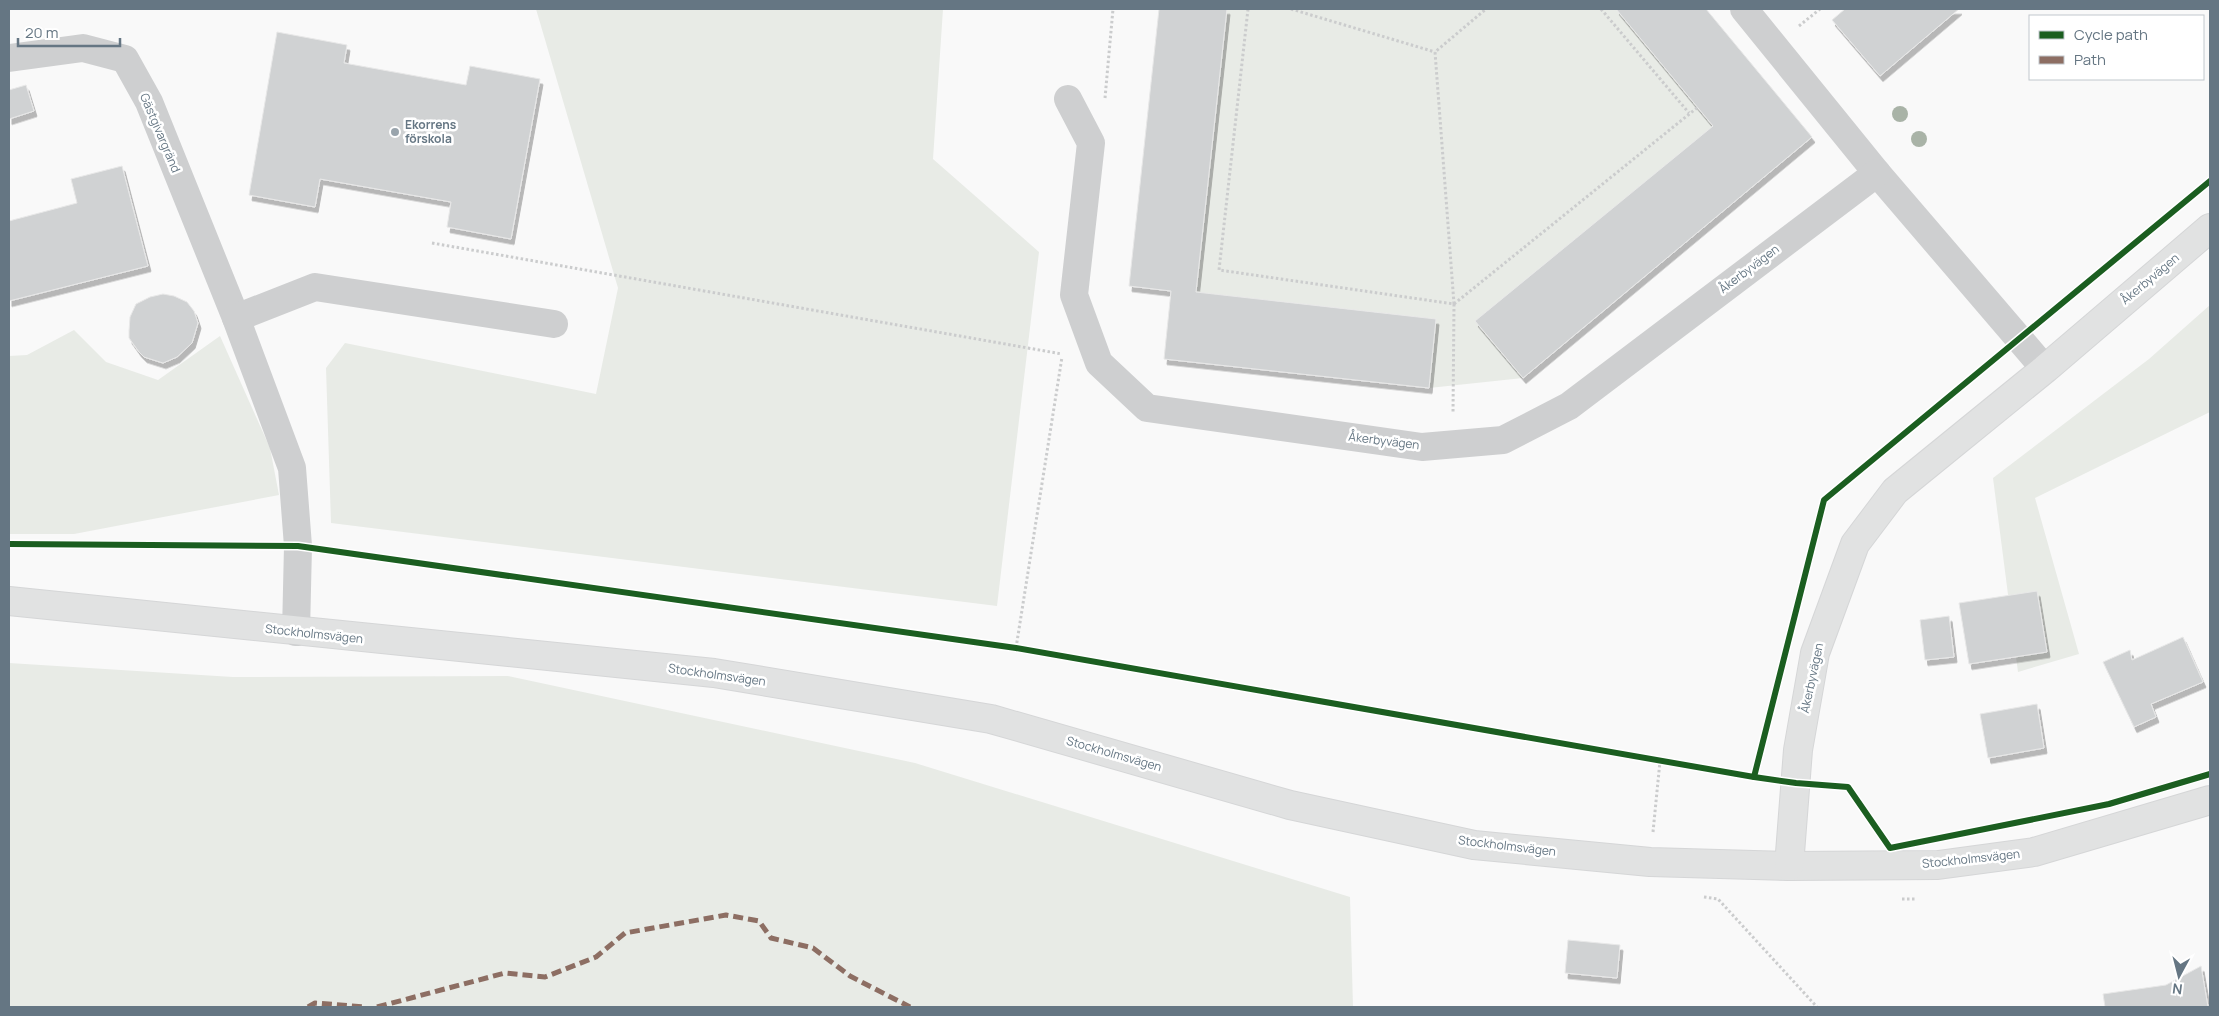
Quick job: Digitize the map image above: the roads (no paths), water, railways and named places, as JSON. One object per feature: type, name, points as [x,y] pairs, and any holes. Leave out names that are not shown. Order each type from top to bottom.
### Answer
[{"type":"main road","name":"Åkerbyvägen","points":[[1789,866],[1798,750],[1815,653],[1855,544],[1895,491],[2044,369],[2210,228]]},
{"type":"main road","name":"Stockholmsvägen","points":[[9,601],[296,632],[714,673],[991,719],[1290,805],[1474,845],[1650,862],[1789,866],[1938,865],[2034,852],[2210,800]]},
{"type":"street","points":[[1744,9],[1876,173],[2044,369]]},
{"type":"street","name":"Gästgivargränd","points":[[9,58],[83,48],[125,59],[149,102],[236,318],[292,468],[298,546],[296,632]]},
{"type":"street","name":"Åkerbyvägen","points":[[1068,99],[1091,143],[1074,295],[1099,363],[1147,408],[1422,446],[1503,440],[1569,406],[1876,173]]},
{"type":"street","points":[[236,318],[315,287],[554,324]]},
{"type":"place","name":"Ekorrens förskola","points":[[395,132]]}]
